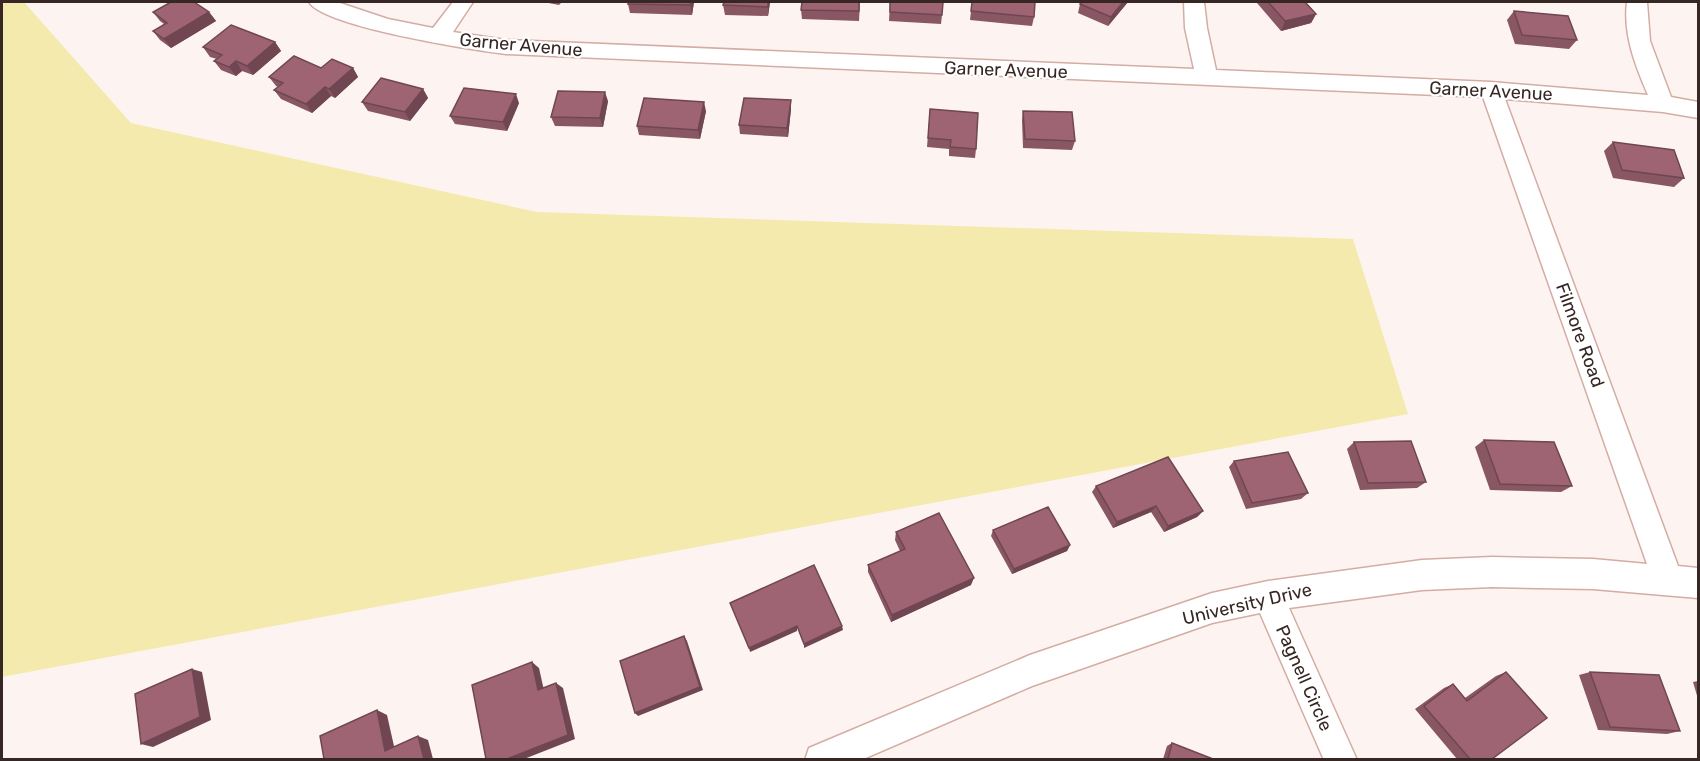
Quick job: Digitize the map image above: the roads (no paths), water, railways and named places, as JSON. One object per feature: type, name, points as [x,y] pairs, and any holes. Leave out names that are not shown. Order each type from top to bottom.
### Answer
[{"type":"street","name":"Garner Avenue","points":[[319,2],[357,17],[438,37],[528,49],[1491,90],[1663,104],[1698,110]]},
{"type":"street","points":[[438,37],[463,2]]},
{"type":"street","points":[[1194,2],[1197,38],[1207,78]]},
{"type":"street","points":[[1637,2],[1636,26],[1644,59],[1663,104]]},
{"type":"street","name":"Filmore Road","points":[[1491,90],[1668,581]]},
{"type":"street","name":"University Drive","points":[[820,759],[1030,671],[1212,608],[1268,596],[1422,575],[1492,572],[1593,574],[1698,583]]},
{"type":"street","name":"Pagnell Circle","points":[[1268,596],[1341,759]]}]
